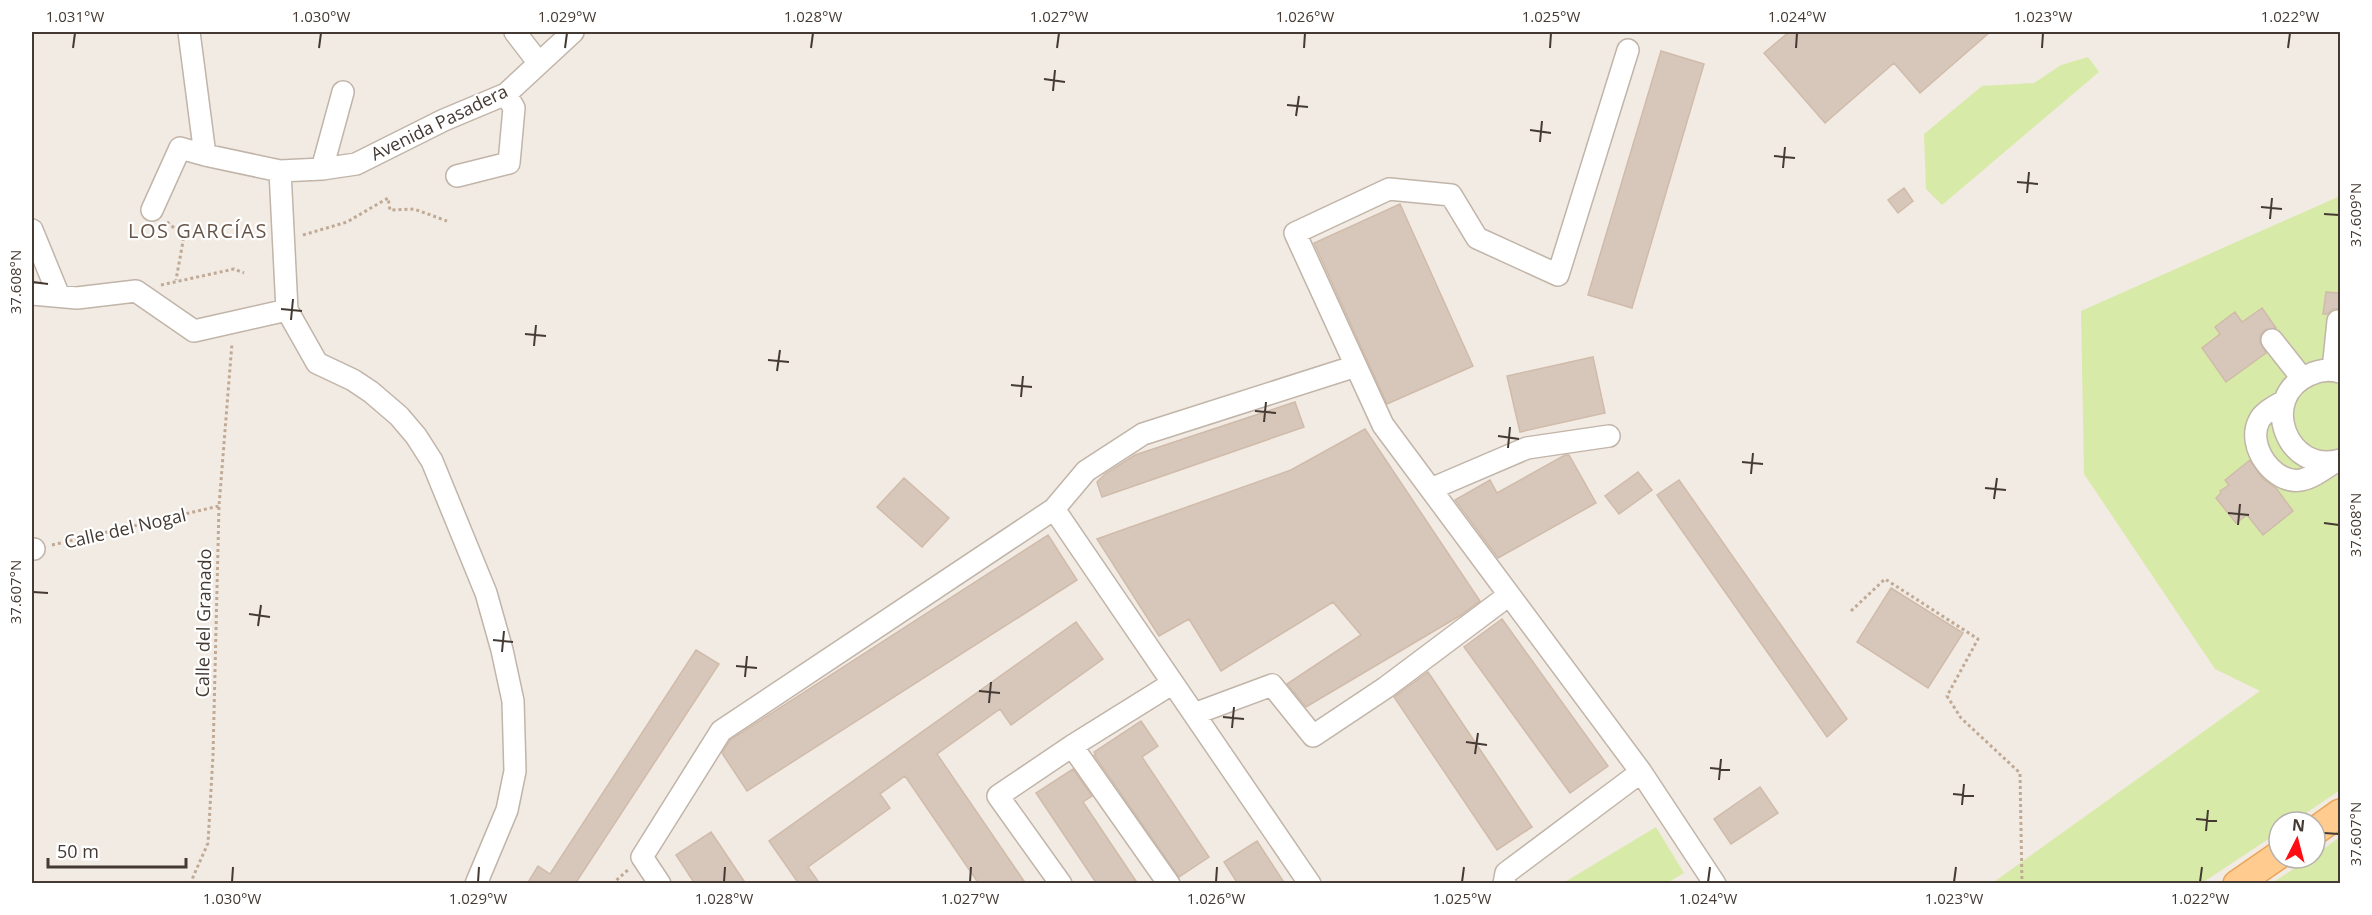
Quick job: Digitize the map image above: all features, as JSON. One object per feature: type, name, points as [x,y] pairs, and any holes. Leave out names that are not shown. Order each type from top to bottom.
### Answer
[{"type":"main road","points":[[2327,822],[2340,813]]},
{"type":"main road","points":[[2237,884],[2267,863]]},
{"type":"street","points":[[515,32],[538,62]]},
{"type":"street","name":"Avenida Pasadera","points":[[152,210],[180,148],[279,171],[322,169],[356,164],[444,120],[506,94],[573,32]]},
{"type":"street","points":[[190,35],[205,155]]},
{"type":"street","points":[[1628,50],[1558,275],[1477,238],[1451,195],[1389,189],[1295,233],[1383,425],[1641,772],[1715,884]]},
{"type":"street","points":[[322,169],[343,92]]},
{"type":"street","points":[[457,176],[509,163],[514,108],[506,94]]},
{"type":"street","points":[[279,171],[287,310],[317,363],[344,375],[371,392],[399,416],[416,436],[432,461],[486,593],[509,679],[513,701],[516,751],[515,771],[507,810],[476,884]]},
{"type":"street","points":[[32,230],[59,296]]},
{"type":"street","points":[[32,294],[77,298],[136,291],[194,332],[287,310]]},
{"type":"street","points":[[2338,321],[2337,371],[2316,371],[2302,378],[2291,388],[2284,401],[2282,416],[2284,432],[2292,445],[2304,456],[2319,461],[2338,461]]},
{"type":"street","points":[[2272,340],[2302,378]]},
{"type":"street","points":[[660,884],[642,857],[721,732],[1054,509],[1086,471],[1143,434],[1356,366]]},
{"type":"street","points":[[2284,401],[2268,411],[2259,421],[2255,439],[2259,453],[2275,472],[2287,479],[2301,480],[2338,461]]},
{"type":"street","points":[[1431,489],[1527,447],[1610,436]]},
{"type":"street","points":[[1054,509],[1310,884]]},
{"type":"street","points":[[1194,714],[1272,685],[1312,735],[1385,688],[1509,595]]},
{"type":"street","points":[[1061,884],[998,796],[1072,746],[1173,683]]},
{"type":"street","points":[[1072,746],[1169,884]]},
{"type":"street","points":[[1504,884],[1506,873],[1641,772]]},
{"type":"path","points":[[301,236],[347,222],[388,198],[390,210],[414,209],[447,221]]},
{"type":"path","points":[[152,210],[184,236],[176,280]]},
{"type":"path","points":[[136,291],[176,280],[234,269],[244,273]]},
{"type":"path","name":"Calle del Granado","points":[[190,884],[208,843],[213,755],[219,506],[234,323]]},
{"type":"path","name":"Calle del Nogal","points":[[33,549],[219,506]]},
{"type":"path","points":[[1851,611],[1885,579],[1978,639],[1947,696],[1961,718],[2020,773],[2022,884]]},
{"type":"green space","points":[[2088,57],[2099,72],[1942,205],[1926,189],[1924,134],[1982,86],[2034,83],[2061,65]]},
{"type":"green space","points":[[2340,196],[2340,790],[2311,810],[2267,810],[2267,840],[2202,883],[1991,884],[2260,691],[2215,669],[2084,474],[2081,311]]},
{"type":"green space","points":[[1656,827],[1684,873],[1667,883],[1563,883]]},
{"type":"green space","points":[[2340,837],[2340,883],[2272,883],[2292,870],[2327,870],[2327,846]]},
{"type":"building","points":[[1789,32],[1990,32],[1920,93],[1894,63],[1825,123],[1764,53]]},
{"type":"building","points":[[1661,51],[1704,64],[1632,308],[1588,295]]},
{"type":"building","points":[[1904,188],[1913,201],[1898,213],[1888,200]]},
{"type":"building","points":[[1400,204],[1473,366],[1387,404],[1314,243]]},
{"type":"building","points":[[2326,292],[2340,293],[2340,309],[2333,309],[2323,314]]},
{"type":"building","points":[[2262,308],[2276,328],[2265,330],[2260,336],[2260,342],[2266,353],[2226,382],[2202,348],[2220,334],[2215,327],[2235,312],[2242,322]]},
{"type":"building","points":[[1593,357],[1605,413],[1520,432],[1507,376]]},
{"type":"building","points":[[1295,402],[1304,427],[1102,497],[1097,482],[1105,474],[1135,455]]},
{"type":"building","points":[[1365,429],[1480,601],[1461,615],[1306,707],[1287,684],[1361,635],[1333,602],[1221,671],[1189,619],[1159,636],[1097,539],[1291,470]]},
{"type":"building","points":[[1565,455],[1569,455],[1596,503],[1498,558],[1455,500],[1490,480],[1497,493]]},
{"type":"building","points":[[2250,460],[2263,479],[2276,488],[2293,511],[2263,535],[2247,515],[2236,523],[2216,498],[2221,493],[2220,491],[2229,485],[2225,480]]},
{"type":"building","points":[[1638,472],[1652,490],[1619,514],[1605,496]]},
{"type":"building","points":[[904,478],[949,518],[922,547],[877,507]]},
{"type":"building","points":[[1679,480],[1847,719],[1827,737],[1657,495]]},
{"type":"building","points":[[1048,535],[1077,580],[747,791],[722,753],[730,740]]},
{"type":"building","points":[[1891,588],[1963,633],[1928,688],[1857,642]]},
{"type":"building","points":[[1502,619],[1608,766],[1570,793],[1464,647]]},
{"type":"building","points":[[1076,622],[1103,659],[1011,725],[1000,709],[937,754],[1026,884],[979,884],[905,776],[880,794],[890,808],[808,867],[820,884],[799,884],[769,841]]},
{"type":"building","points":[[696,650],[719,664],[575,884],[527,884],[538,866],[550,874]]},
{"type":"building","points":[[1428,672],[1532,827],[1497,850],[1394,697]]},
{"type":"building","points":[[1141,721],[1158,746],[1142,757],[1209,857],[1179,877],[1094,755],[1096,754],[1094,752]]},
{"type":"building","points":[[1073,769],[1092,796],[1083,802],[1138,884],[1097,884],[1036,793]]},
{"type":"building","points":[[1760,787],[1778,813],[1731,844],[1714,819]]},
{"type":"building","points":[[711,832],[746,884],[695,884],[676,855]]},
{"type":"building","points":[[1257,841],[1285,884],[1238,884],[1224,862]]},
{"type":"district","name":"LOS GARCÍAS","points":[[198,230]]}]
